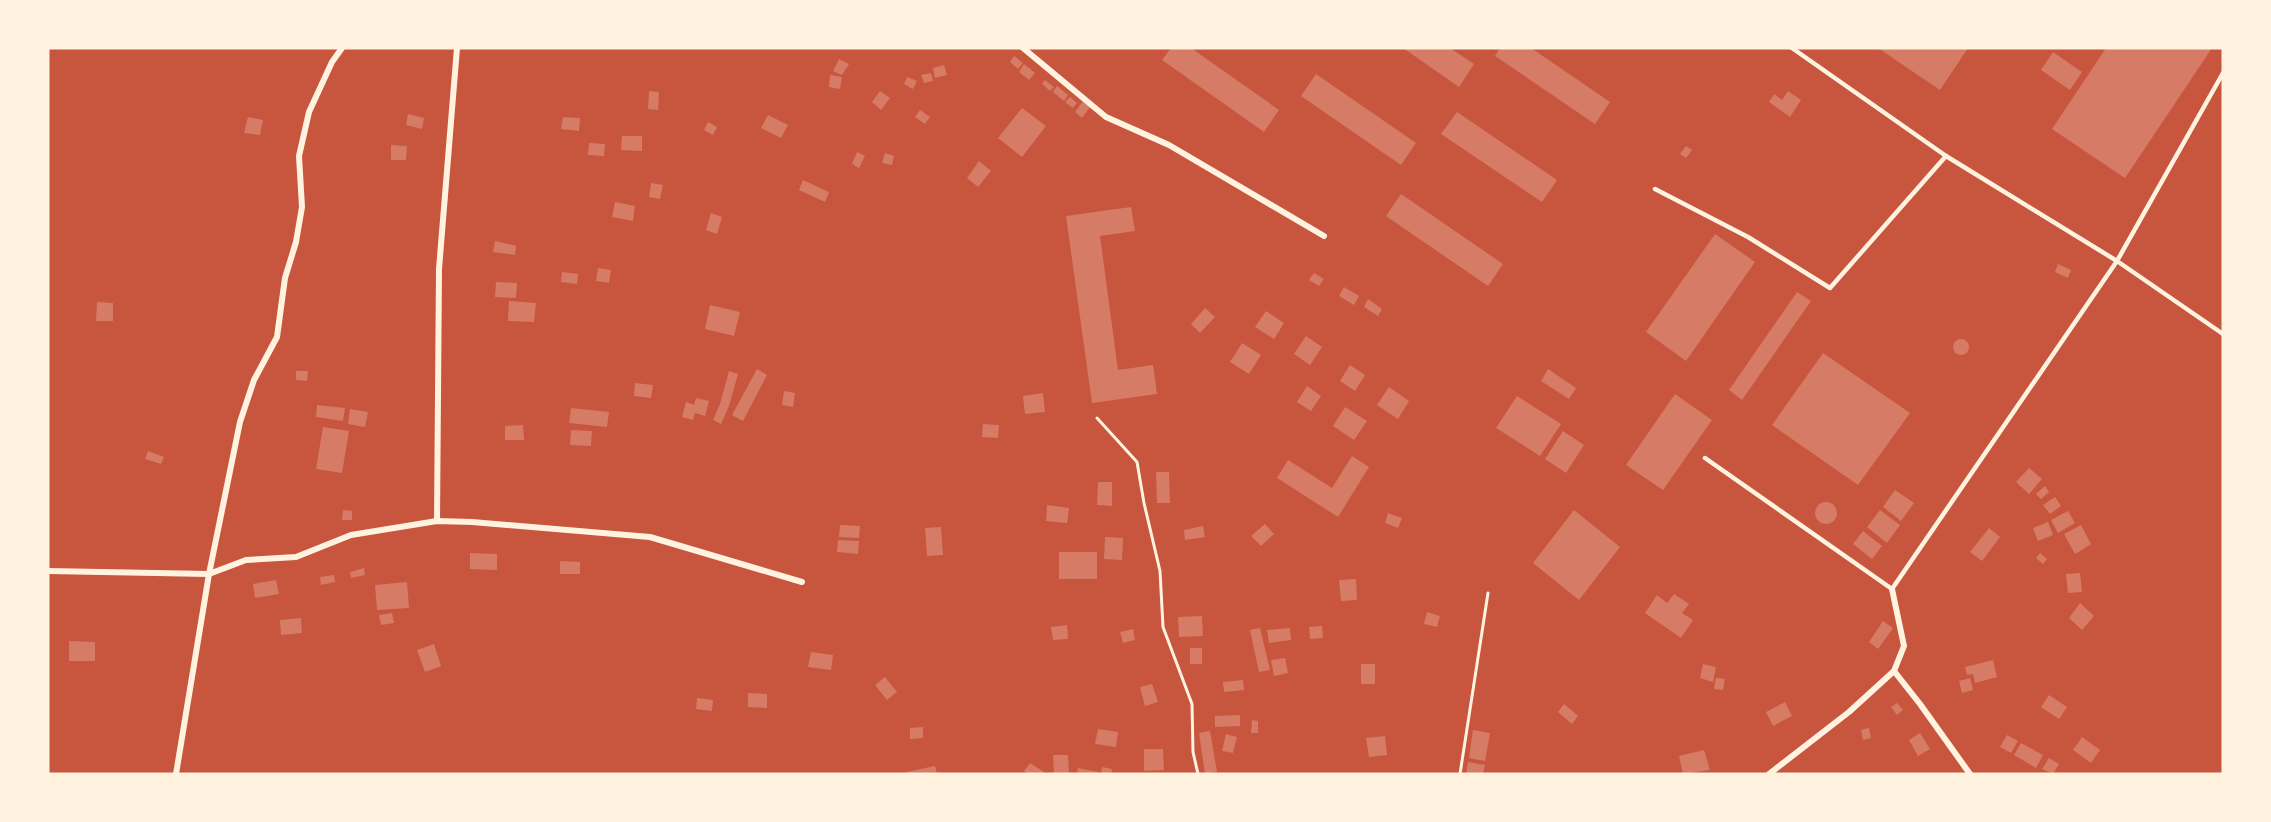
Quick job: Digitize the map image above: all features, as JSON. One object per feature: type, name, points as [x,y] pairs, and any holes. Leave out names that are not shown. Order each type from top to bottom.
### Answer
[{"type":"street","points":[[176,774],[210,574],[240,422],[254,380],[277,337],[285,278],[296,242],[302,207],[299,156],[309,112],[332,62],[342,48]]},
{"type":"street","points":[[437,521],[439,269],[457,48]]},
{"type":"street","points":[[1023,48],[1106,117],[1169,145],[1324,237]]},
{"type":"street","points":[[48,571],[210,574],[246,560],[296,557],[351,535],[437,521],[650,537],[802,582]]},
{"type":"street","points":[[1769,774],[1849,711],[1894,671],[1904,646],[1892,589]]},
{"type":"street","points":[[1894,671],[1970,774]]},
{"type":"lane","points":[[1792,48],[1946,156],[2117,261],[2223,334]]},
{"type":"lane","points":[[1705,458],[1892,589],[2117,261],[2223,73]]},
{"type":"lane","points":[[1655,189],[1748,237],[1830,288],[1946,156]]},
{"type":"path","points":[[1097,418],[1137,462],[1160,571],[1163,627],[1192,704],[1192,752],[1198,774]]},
{"type":"path","points":[[1460,774],[1488,592]]},
{"type":"building","points":[[1171,48],[1191,48],[1279,110],[1264,132],[1162,60]]},
{"type":"building","points":[[1403,48],[1450,48],[1474,64],[1459,87]]},
{"type":"building","points":[[1500,48],[1531,48],[1610,102],[1595,124],[1495,56]]},
{"type":"building","points":[[1878,48],[1968,48],[1940,90]]},
{"type":"building","points":[[2106,48],[2212,48],[2125,178],[2052,129]]},
{"type":"building","points":[[2053,52],[2082,72],[2070,90],[2041,70]]},
{"type":"building","points":[[1014,56],[1023,63],[1018,69],[1010,62]]},
{"type":"building","points":[[839,59],[849,64],[842,75],[833,71]]},
{"type":"building","points":[[1024,64],[1035,73],[1029,80],[1019,72]]},
{"type":"building","points":[[944,65],[947,75],[935,78],[933,68]]},
{"type":"building","points":[[931,73],[933,81],[924,83],[921,75]]},
{"type":"building","points":[[1316,74],[1416,143],[1401,165],[1301,96]]},
{"type":"building","points":[[830,75],[842,77],[840,89],[829,87]]},
{"type":"building","points":[[907,77],[917,81],[913,89],[904,84]]},
{"type":"building","points":[[1045,80],[1054,87],[1050,91],[1042,84]]},
{"type":"building","points":[[1057,86],[1068,95],[1064,101],[1053,92]]},
{"type":"building","points":[[649,91],[659,92],[658,110],[648,109]]},
{"type":"building","points":[[880,91],[890,98],[881,110],[872,102]]},
{"type":"building","points":[[1788,91],[1801,100],[1790,117],[1769,102],[1774,94],[1782,100]]},
{"type":"building","points":[[1070,97],[1077,103],[1073,108],[1065,102]]},
{"type":"building","points":[[1083,101],[1090,107],[1082,118],[1075,112]]},
{"type":"building","points":[[1022,108],[1046,126],[1022,157],[998,138]]},
{"type":"building","points":[[920,110],[930,117],[925,124],[915,117]]},
{"type":"building","points":[[1457,112],[1557,180],[1542,202],[1441,134]]},
{"type":"building","points":[[408,114],[424,118],[422,129],[406,125]]},
{"type":"building","points":[[768,115],[788,125],[781,138],[761,128]]},
{"type":"building","points":[[248,117],[263,120],[260,135],[244,133]]},
{"type":"building","points":[[563,117],[580,118],[579,131],[561,129]]},
{"type":"building","points":[[708,122],[717,127],[713,135],[704,130]]},
{"type":"building","points":[[622,136],[642,136],[642,151],[621,150]]},
{"type":"building","points":[[589,143],[605,144],[604,156],[588,155]]},
{"type":"building","points":[[391,145],[407,146],[406,160],[391,160]]},
{"type":"building","points":[[1686,146],[1692,150],[1686,158],[1680,154]]},
{"type":"building","points":[[857,152],[865,156],[859,168],[852,164]]},
{"type":"building","points":[[885,153],[894,156],[892,165],[882,163]]},
{"type":"building","points":[[979,161],[991,171],[978,187],[967,178]]},
{"type":"building","points":[[803,180],[829,192],[825,202],[799,190]]},
{"type":"building","points":[[651,183],[663,185],[660,199],[649,197]]},
{"type":"building","points":[[1401,194],[1503,264],[1488,286],[1386,216]]},
{"type":"building","points":[[615,202],[635,206],[633,221],[612,217]]},
{"type":"building","points":[[1131,207],[1135,231],[1100,236],[1118,370],[1153,365],[1157,394],[1092,403],[1066,216]]},
{"type":"building","points":[[711,213],[722,217],[717,234],[706,230]]},
{"type":"building","points":[[1715,234],[1755,262],[1686,361],[1646,332]]},
{"type":"building","points":[[495,241],[516,246],[515,255],[493,252]]},
{"type":"building","points":[[2058,264],[2071,270],[2068,278],[2055,272]]},
{"type":"building","points":[[598,268],[611,270],[609,283],[596,281]]},
{"type":"building","points":[[562,272],[578,274],[577,284],[561,282]]},
{"type":"building","points":[[1314,273],[1324,279],[1319,286],[1309,280]]},
{"type":"building","points":[[496,282],[517,283],[516,298],[495,297]]},
{"type":"building","points":[[1344,287],[1359,296],[1354,305],[1339,296]]},
{"type":"building","points":[[1797,292],[1811,301],[1742,400],[1729,390]]},
{"type":"building","points":[[1368,299],[1382,309],[1378,316],[1364,307]]},
{"type":"building","points":[[509,301],[536,303],[534,322],[508,321]]},
{"type":"building","points":[[97,302],[113,303],[113,321],[96,321]]},
{"type":"building","points":[[710,305],[740,312],[734,336],[705,329]]},
{"type":"building","points":[[1205,308],[1215,317],[1200,333],[1191,324]]},
{"type":"building","points":[[1266,311],[1284,323],[1274,339],[1255,327]]},
{"type":"building","points":[[1306,336],[1322,347],[1310,365],[1294,354]]},
{"type":"building","points":[[1958,339],[1964,339],[1969,347],[1967,353],[1958,355],[1953,350],[1953,344]]},
{"type":"building","points":[[1242,343],[1261,355],[1249,374],[1230,362]]},
{"type":"building","points":[[1823,353],[1910,413],[1858,485],[1772,425]]},
{"type":"building","points":[[1350,365],[1365,375],[1355,391],[1340,381]]},
{"type":"building","points":[[757,369],[767,375],[743,421],[732,415]]},
{"type":"building","points":[[1548,369],[1576,388],[1569,399],[1541,381]]},
{"type":"building","points":[[296,371],[308,371],[307,381],[296,380]]},
{"type":"building","points":[[729,371],[738,374],[721,424],[713,420]]},
{"type":"building","points":[[635,383],[653,385],[651,398],[634,396]]},
{"type":"building","points":[[1307,386],[1321,396],[1311,411],[1297,402]]},
{"type":"building","points":[[1389,387],[1409,401],[1398,419],[1377,405]]},
{"type":"building","points":[[784,391],[795,393],[793,407],[782,405]]},
{"type":"building","points":[[1043,393],[1045,412],[1025,414],[1023,396]]},
{"type":"building","points":[[1675,394],[1712,420],[1663,490],[1626,465]]},
{"type":"building","points":[[1517,396],[1561,424],[1540,456],[1496,428]]},
{"type":"building","points":[[696,398],[709,401],[705,416],[695,413],[693,420],[682,417],[686,402],[694,405]]},
{"type":"building","points":[[317,405],[345,408],[343,421],[316,417]]},
{"type":"building","points":[[1345,407],[1367,421],[1354,440],[1333,426]]},
{"type":"building","points":[[571,408],[609,412],[607,427],[569,423]]},
{"type":"building","points":[[350,409],[368,412],[365,427],[348,424]]},
{"type":"building","points":[[983,424],[999,425],[998,438],[982,437]]},
{"type":"building","points":[[523,425],[524,440],[505,440],[505,426]]},
{"type":"building","points":[[323,427],[349,431],[342,473],[316,469]]},
{"type":"building","points":[[571,430],[592,431],[591,446],[570,445]]},
{"type":"building","points":[[1563,431],[1584,445],[1566,473],[1545,459]]},
{"type":"building","points":[[148,451],[164,457],[161,464],[145,459]]},
{"type":"building","points":[[1352,456],[1369,467],[1338,517],[1277,478],[1288,460],[1332,488]]},
{"type":"building","points":[[2029,468],[2042,479],[2029,494],[2016,482]]},
{"type":"building","points":[[1156,472],[1169,472],[1170,503],[1157,503]]},
{"type":"building","points":[[1098,482],[1112,482],[1112,506],[1097,505]]},
{"type":"building","points":[[2045,486],[2049,492],[2041,499],[2036,494]]},
{"type":"building","points":[[1895,490],[1914,503],[1901,521],[1883,507]]},
{"type":"building","points":[[2055,497],[2061,506],[2050,514],[2043,505]]},
{"type":"building","points":[[1826,502],[1834,505],[1837,513],[1834,521],[1826,524],[1818,521],[1815,513],[1818,505]]},
{"type":"building","points":[[1047,505],[1069,508],[1067,523],[1046,521]]},
{"type":"building","points":[[343,510],[352,511],[352,520],[342,520]]},
{"type":"building","points":[[1574,510],[1620,547],[1579,600],[1533,563]]},
{"type":"building","points":[[1880,510],[1900,525],[1887,543],[1867,527]]},
{"type":"building","points":[[2068,511],[2075,523],[2058,533],[2051,520]]},
{"type":"building","points":[[1388,513],[1402,518],[1398,528],[1385,523]]},
{"type":"building","points":[[2048,522],[2053,535],[2038,541],[2033,528]]},
{"type":"building","points":[[1265,524],[1274,534],[1261,546],[1251,536]]},
{"type":"building","points":[[840,525],[860,526],[859,538],[839,537]]},
{"type":"building","points":[[2081,525],[2091,544],[2075,554],[2064,534]]},
{"type":"building","points":[[1203,526],[1205,537],[1185,540],[1184,530]]},
{"type":"building","points":[[941,527],[943,555],[927,556],[925,528]]},
{"type":"building","points":[[1989,528],[2000,537],[1982,561],[1970,552]]},
{"type":"building","points":[[1863,531],[1882,546],[1872,559],[1853,544]]},
{"type":"building","points":[[1105,537],[1123,538],[1122,560],[1104,559]]},
{"type":"building","points":[[838,540],[859,541],[858,554],[837,552]]},
{"type":"building","points":[[1059,552],[1097,552],[1097,579],[1059,579]]},
{"type":"building","points":[[470,553],[497,554],[497,570],[470,569]]},
{"type":"building","points":[[2040,553],[2047,559],[2043,564],[2036,558]]},
{"type":"building","points":[[560,561],[580,562],[580,574],[560,574]]},
{"type":"building","points":[[364,568],[365,575],[351,578],[350,572]]},
{"type":"building","points":[[2080,573],[2082,592],[2068,593],[2066,574]]},
{"type":"building","points":[[334,575],[335,582],[321,585],[320,577]]},
{"type":"building","points":[[1356,579],[1357,600],[1341,601],[1339,580]]},
{"type":"building","points":[[276,580],[279,594],[255,598],[253,584]]},
{"type":"building","points":[[407,582],[409,608],[377,610],[375,585]]},
{"type":"building","points":[[1674,594],[1689,604],[1682,613],[1693,620],[1681,638],[1645,613],[1657,595],[1667,603]]},
{"type":"building","points":[[2080,603],[2094,616],[2082,630],[2069,618]]},
{"type":"building","points":[[1427,612],[1440,616],[1437,627],[1424,624]]},
{"type":"building","points":[[392,613],[394,623],[381,625],[379,615]]},
{"type":"building","points":[[1202,616],[1203,636],[1179,637],[1178,617]]},
{"type":"building","points":[[301,618],[302,633],[281,635],[280,620]]},
{"type":"building","points":[[1883,621],[1893,628],[1878,649],[1869,642]]},
{"type":"building","points":[[1067,625],[1068,639],[1053,640],[1051,627]]},
{"type":"building","points":[[1322,626],[1323,638],[1310,639],[1309,627]]},
{"type":"building","points":[[1260,628],[1270,670],[1259,672],[1250,630]]},
{"type":"building","points":[[1290,628],[1291,640],[1269,643],[1267,630]]},
{"type":"building","points":[[1133,629],[1135,640],[1123,643],[1120,632]]},
{"type":"building","points":[[69,641],[95,642],[95,661],[69,661]]},
{"type":"building","points":[[434,644],[441,666],[425,672],[417,650]]},
{"type":"building","points":[[1190,648],[1202,648],[1202,664],[1190,664]]},
{"type":"building","points":[[811,652],[833,655],[831,670],[808,667]]},
{"type":"building","points":[[1285,658],[1288,673],[1274,676],[1271,660]]},
{"type":"building","points":[[1993,660],[1997,677],[1975,683],[1973,674],[1967,675],[1965,667]]},
{"type":"building","points":[[1361,664],[1375,664],[1375,684],[1361,684]]},
{"type":"building","points":[[1703,664],[1716,667],[1713,682],[1700,678]]},
{"type":"building","points":[[885,677],[897,692],[887,700],[875,685]]},
{"type":"building","points":[[1716,678],[1725,679],[1723,690],[1714,689]]},
{"type":"building","points":[[1970,678],[1973,690],[1962,693],[1959,681]]},
{"type":"building","points":[[1243,680],[1244,690],[1224,692],[1223,682]]},
{"type":"building","points":[[1152,684],[1158,702],[1145,706],[1140,687]]},
{"type":"building","points":[[748,693],[767,694],[767,708],[748,707]]},
{"type":"building","points":[[2049,695],[2067,707],[2059,719],[2041,707]]},
{"type":"building","points":[[697,698],[713,700],[712,711],[696,709]]},
{"type":"building","points":[[1785,702],[1792,716],[1773,726],[1766,712]]},
{"type":"building","points":[[1897,703],[1903,710],[1897,715],[1891,707]]},
{"type":"building","points":[[1564,704],[1578,716],[1572,724],[1558,712]]},
{"type":"building","points":[[1240,715],[1240,726],[1215,727],[1215,716]]},
{"type":"building","points":[[1252,720],[1258,721],[1258,733],[1251,733]]},
{"type":"building","points":[[923,727],[923,738],[910,739],[910,728]]},
{"type":"building","points":[[1869,728],[1871,738],[1863,740],[1861,730]]},
{"type":"building","points":[[1098,729],[1118,732],[1116,747],[1095,744]]},
{"type":"building","points":[[1473,730],[1490,733],[1485,761],[1469,758]]},
{"type":"building","points":[[1210,731],[1217,772],[1205,774],[1199,733]]},
{"type":"building","points":[[1920,733],[1930,749],[1918,756],[1909,740]]},
{"type":"building","points":[[1226,734],[1237,737],[1233,753],[1222,751]]},
{"type":"building","points":[[2007,735],[2018,741],[2011,753],[2000,747]]},
{"type":"building","points":[[1385,736],[1387,755],[1369,757],[1366,738]]},
{"type":"building","points":[[2082,737],[2100,750],[2091,763],[2073,750]]},
{"type":"building","points":[[2021,743],[2043,755],[2036,768],[2014,755]]},
{"type":"building","points":[[1144,749],[1163,749],[1164,770],[1144,771]]},
{"type":"building","points":[[1704,750],[1710,770],[1683,774],[1679,756]]},
{"type":"building","points":[[1053,755],[1068,755],[1069,774],[1054,774]]},
{"type":"building","points":[[2049,758],[2059,764],[2053,774],[2042,769]]},
{"type":"building","points":[[1468,762],[1485,765],[1483,774],[1466,774]]},
{"type":"building","points":[[1030,763],[1044,772],[1043,774],[1028,774],[1024,771]]},
{"type":"building","points":[[935,766],[937,774],[907,774],[906,772]]},
{"type":"building","points":[[1102,767],[1112,769],[1111,774],[1101,774]]},
{"type":"building","points":[[1078,768],[1098,772],[1098,774],[1077,774]]}]
